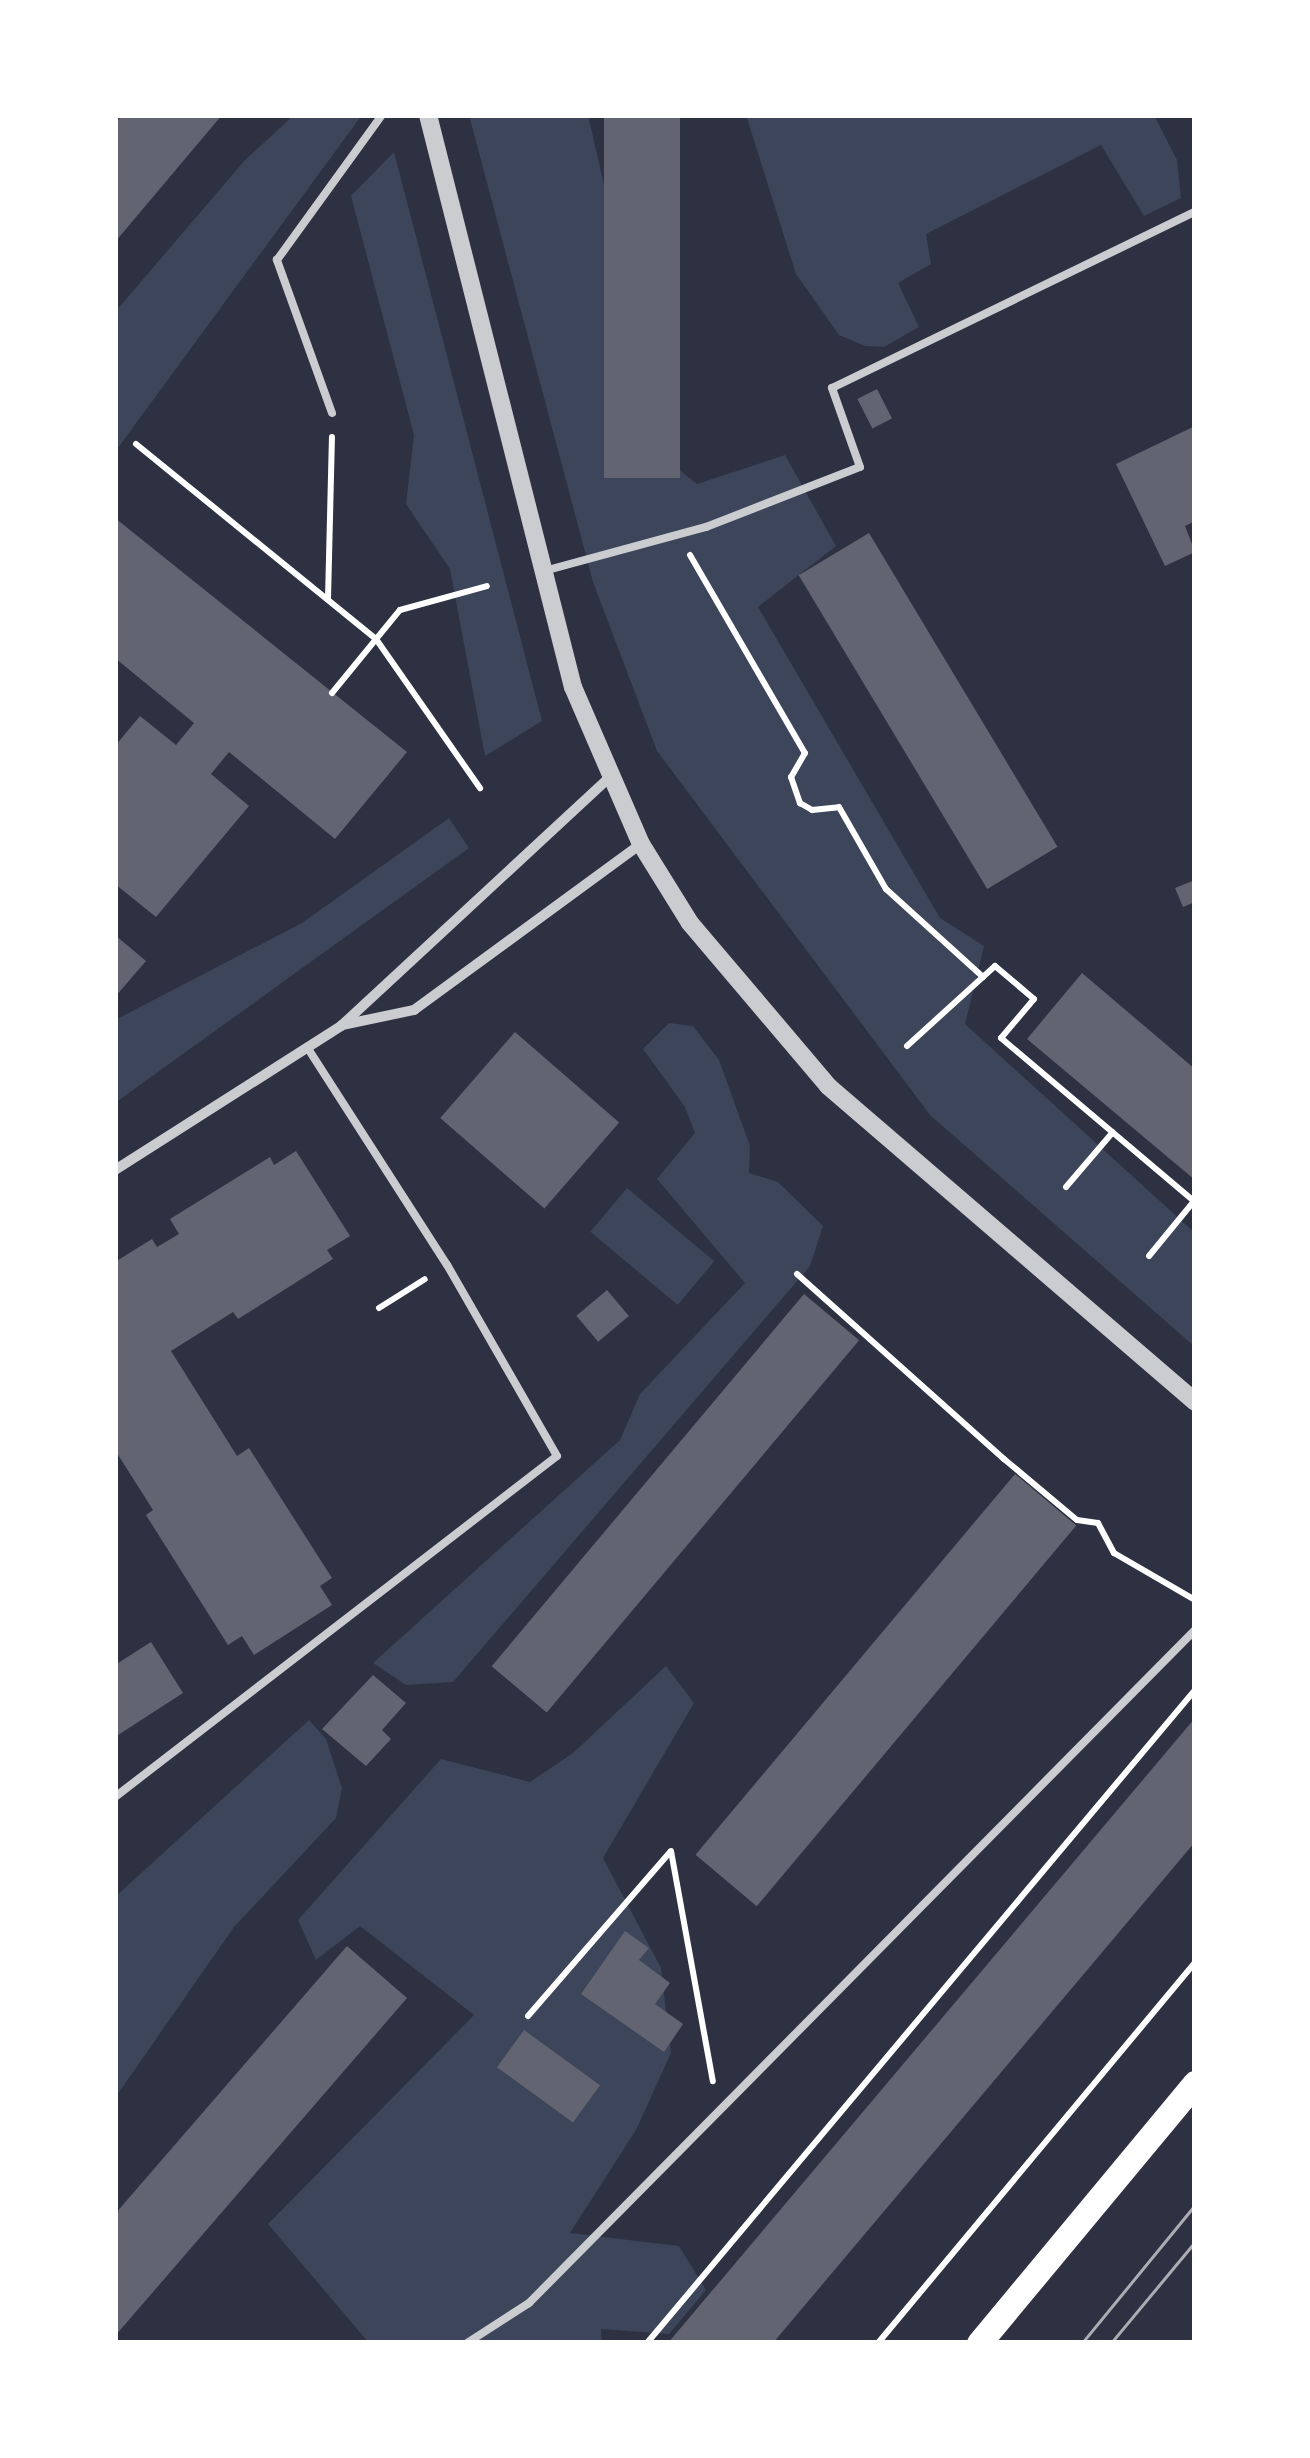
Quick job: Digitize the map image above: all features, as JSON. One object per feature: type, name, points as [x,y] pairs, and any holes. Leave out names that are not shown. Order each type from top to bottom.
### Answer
[{"type":"main road","points":[[980,2343],[1195,2083]]},
{"type":"street","points":[[428,115],[540,572],[608,779],[641,844],[690,923],[828,1086],[1195,1402]]},
{"type":"street","points":[[115,1170],[341,1026],[608,779]]},
{"type":"street","points":[[341,1026],[414,1010],[641,844]]},
{"type":"lane","points":[[332,413],[277,260],[382,115]]},
{"type":"lane","points":[[540,572],[679,535],[860,467],[832,388],[1195,212]]},
{"type":"lane","points":[[115,1796],[557,1456],[447,1265],[307,1047]]},
{"type":"lane","points":[[468,2343],[529,2303],[1195,1630]]},
{"type":"path","points":[[328,600],[332,413]]},
{"type":"path","points":[[136,444],[376,639],[480,788]]},
{"type":"path","points":[[679,535],[805,753],[791,777],[800,803],[812,810],[839,807],[886,889],[983,977]]},
{"type":"path","points":[[332,692],[400,610],[487,586]]},
{"type":"path","points":[[908,1046],[995,966],[1034,999],[1001,1038],[1194,1201],[1148,1256]]},
{"type":"path","points":[[1066,1187],[1112,1132]]},
{"type":"path","points":[[379,1308],[447,1265]]},
{"type":"path","points":[[798,1274],[1077,1520],[1098,1523],[1114,1554],[1195,1600]]},
{"type":"path","points":[[647,2343],[1195,1690]]},
{"type":"path","points":[[528,2016],[671,1851],[718,2110]]},
{"type":"path","points":[[878,2343],[1195,1964]]},
{"type":"shaded area","points":[[294,115],[362,115],[115,452],[115,312],[245,160]]},
{"type":"shaded area","points":[[469,115],[588,115],[667,460],[697,484],[785,455],[836,546],[758,607],[940,918],[984,946],[965,1024],[1195,1233],[1195,1347],[930,1115],[657,751],[593,582]]},
{"type":"shaded area","points":[[746,115],[1154,115],[1177,160],[1181,198],[1144,216],[1101,145],[926,234],[931,264],[898,283],[919,327],[884,347],[865,346],[839,335],[796,274]]},
{"type":"shaded area","points":[[394,152],[542,721],[485,756],[450,569],[406,504],[414,435],[351,196]]},
{"type":"shaded area","points":[[449,818],[469,848],[115,1103],[115,1020],[302,923]]},
{"type":"shaded area","points":[[669,1023],[693,1026],[719,1060],[750,1146],[749,1173],[778,1182],[823,1226],[810,1266],[453,1682],[406,1685],[373,1663],[620,1440],[640,1394],[745,1283],[657,1179],[695,1133],[685,1107],[643,1049]]},
{"type":"shaded area","points":[[627,1188],[714,1261],[678,1305],[590,1232]]},
{"type":"shaded area","points":[[666,1666],[694,1703],[603,1858],[661,1968],[671,2053],[636,2130],[570,2233],[679,2246],[706,2290],[669,2334],[601,2329],[602,2343],[369,2343],[268,2224],[474,2015],[360,1926],[316,1960],[298,1920],[441,1759],[530,1782],[573,1753]]},
{"type":"shaded area","points":[[309,1720],[326,1739],[342,1788],[336,1818],[234,1927],[115,2098],[115,1897]]},
{"type":"building","points":[[122,115],[222,115],[115,242],[115,124]]},
{"type":"building","points":[[604,115],[680,115],[680,478],[604,478]]},
{"type":"building","points":[[877,389],[892,418],[872,428],[857,399]]},
{"type":"building","points":[[1195,426],[1195,521],[1185,526],[1195,552],[1165,566],[1116,464]]},
{"type":"building","points":[[115,518],[407,752],[335,839],[229,752],[211,774],[249,806],[156,917],[115,884],[115,746],[140,716],[176,745],[194,723],[115,658]]},
{"type":"building","points":[[869,533],[1058,847],[987,889],[799,575]]},
{"type":"building","points":[[1195,880],[1195,902],[1183,907],[1175,888]]},
{"type":"building","points":[[115,935],[146,961],[115,997]]},
{"type":"building","points":[[1082,973],[1195,1069],[1195,1180],[1027,1039]]},
{"type":"building","points":[[515,1032],[619,1123],[544,1209],[440,1118]]},
{"type":"building","points":[[296,1151],[350,1236],[327,1250],[333,1259],[238,1319],[233,1312],[171,1351],[237,1456],[249,1448],[332,1578],[320,1586],[332,1605],[254,1655],[242,1636],[228,1645],[146,1515],[153,1510],[115,1450],[115,1262],[152,1239],[157,1247],[179,1234],[170,1219],[270,1157],[274,1165]]},
{"type":"building","points":[[607,1290],[629,1316],[598,1342],[576,1316]]},
{"type":"building","points":[[804,1294],[859,1340],[547,1713],[492,1666]]},
{"type":"building","points":[[1015,1474],[1076,1525],[757,1906],[696,1855]]},
{"type":"building","points":[[151,1642],[183,1693],[115,1737],[115,1665]]},
{"type":"building","points":[[373,1675],[406,1703],[382,1730],[391,1739],[366,1766],[322,1729]]},
{"type":"building","points":[[1195,1718],[1195,1842],[773,2343],[668,2343]]},
{"type":"building","points":[[625,1931],[649,1948],[639,1960],[670,1983],[655,2004],[683,2024],[664,2052],[581,1994]]},
{"type":"building","points":[[347,1946],[407,1998],[115,2336],[115,2214]]},
{"type":"building","points":[[524,2030],[600,2085],[573,2122],[497,2067]]},
{"type":"tram line","points":[[1082,2343],[1195,2205]]},
{"type":"tram line","points":[[1111,2343],[1195,2242]]}]
